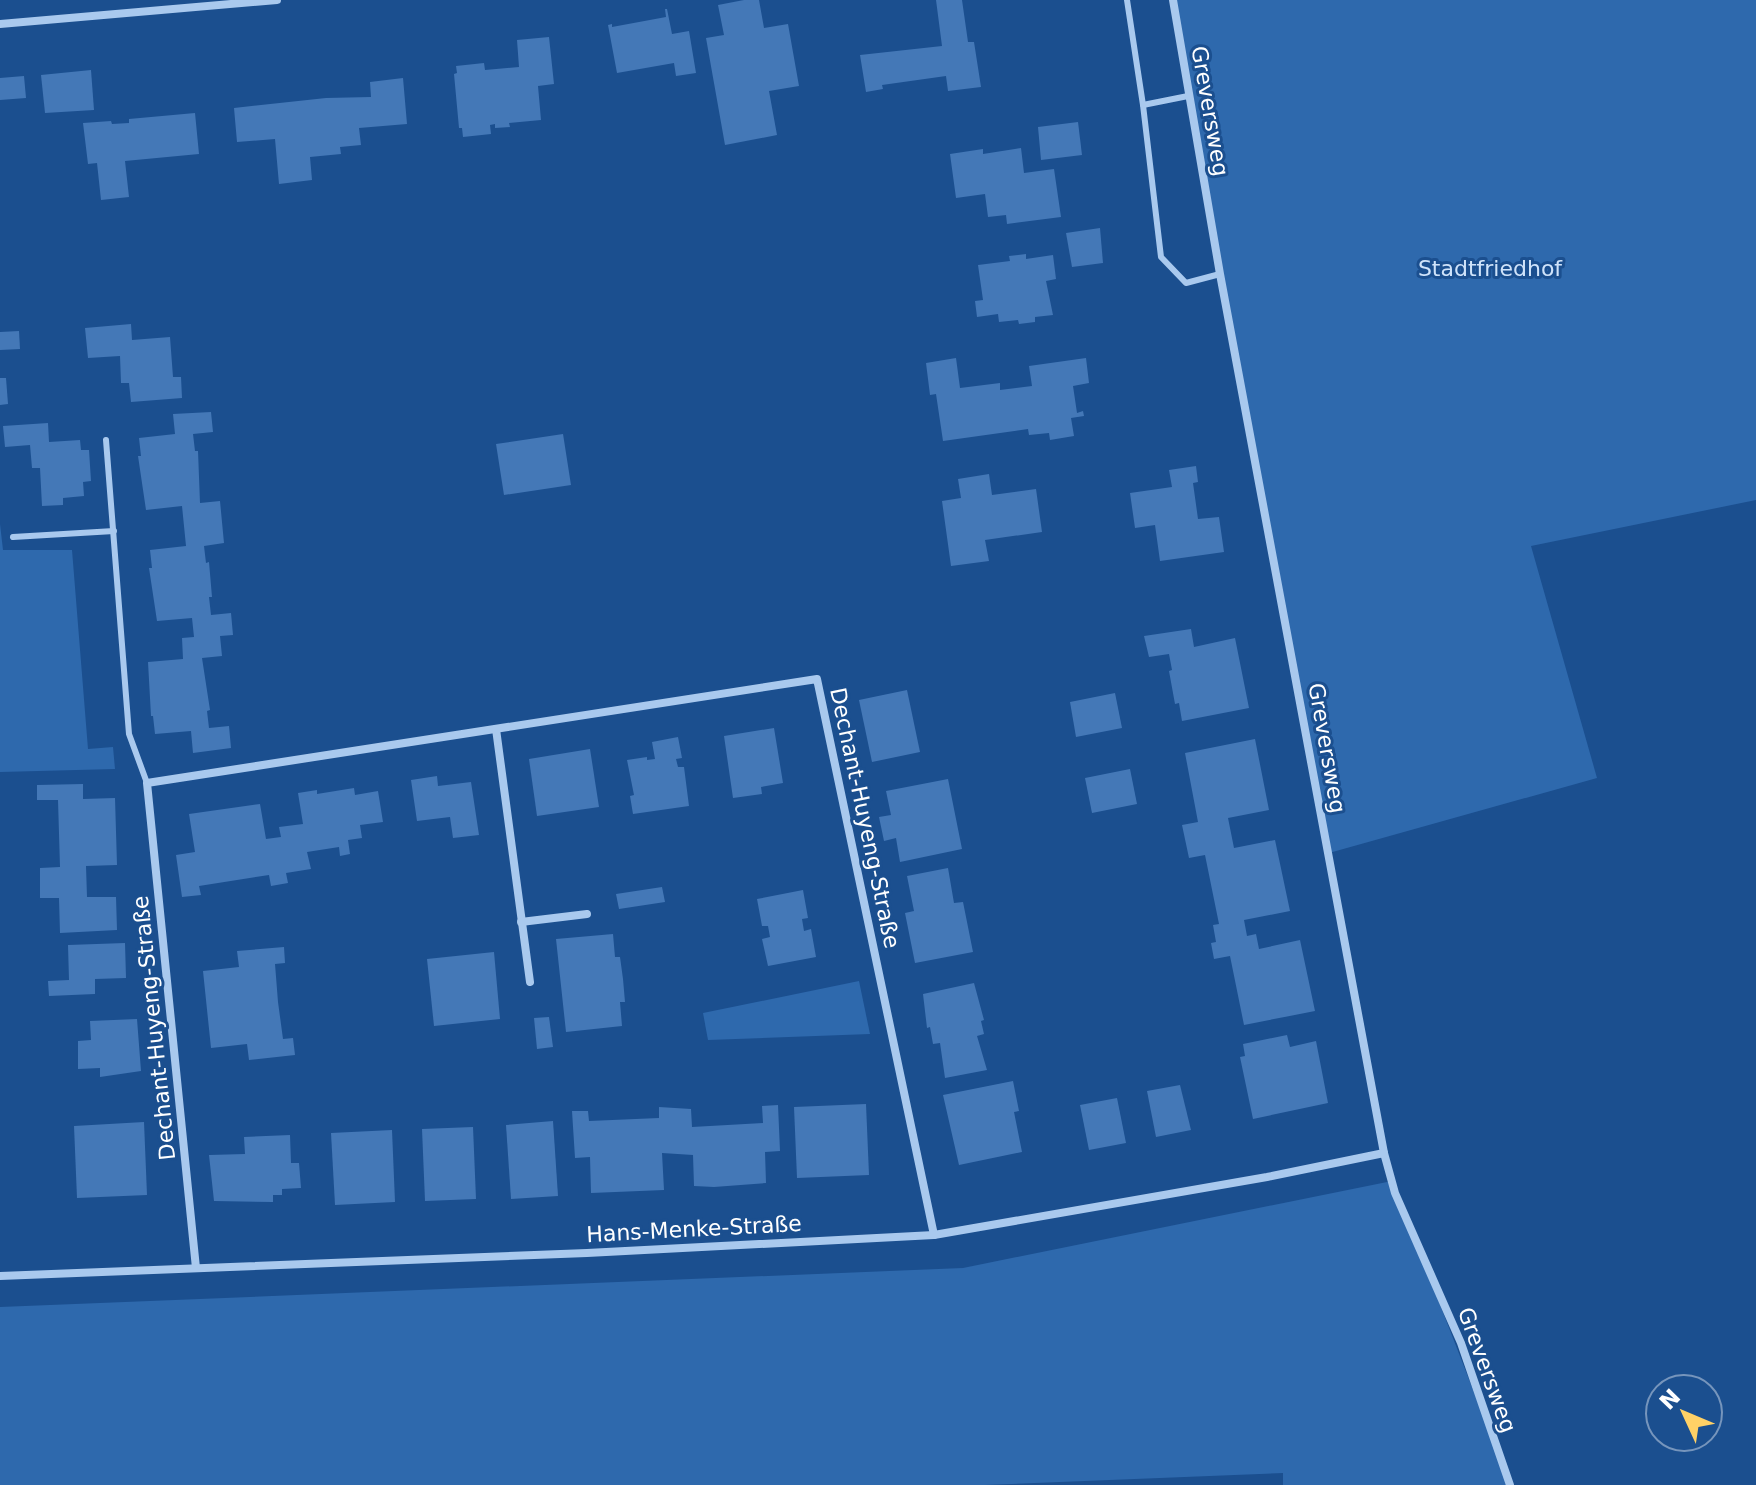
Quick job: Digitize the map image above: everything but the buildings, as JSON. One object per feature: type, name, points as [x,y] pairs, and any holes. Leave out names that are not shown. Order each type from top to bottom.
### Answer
[{"type":"street","points":[[0,24],[277,0]]},
{"type":"street","name":"Greversweg","points":[[1173,0],[1220,274],[1384,1153],[1395,1193],[1461,1343],[1510,1485]]},
{"type":"street","name":"Dechant-Huyeng-Straße","points":[[196,1268],[147,783],[817,679],[934,1235]]},
{"type":"street","points":[[496,729],[530,982]]},
{"type":"street","points":[[521,922],[587,914]]},
{"type":"street","name":"Hans-Menke-Straße","points":[[0,1276],[587,1253],[934,1235],[1267,1177],[1384,1153]]},
{"type":"lane","points":[[1127,0],[1161,257],[1186,283],[1220,274]]},
{"type":"lane","points":[[1143,105],[1188,96]]},
{"type":"lane","name":"Dechant-Huyeng-Straße","points":[[106,440],[129,734],[147,783]]},
{"type":"lane","points":[[13,537],[114,531]]},
{"type":"green space","name":"Stadtfriedhof","points":[[1173,0],[1756,0],[1756,500],[1531,546],[1597,778],[1329,853]]},
{"type":"green space","points":[[0,524],[3,550],[72,550],[88,749],[113,747],[115,769],[0,772]]},
{"type":"green space","points":[[859,981],[870,1034],[708,1040],[703,1013]]},
{"type":"green space","points":[[1392,1181],[1510,1485],[1283,1485],[1283,1473],[985,1485],[0,1485],[0,1307],[963,1268]]}]
